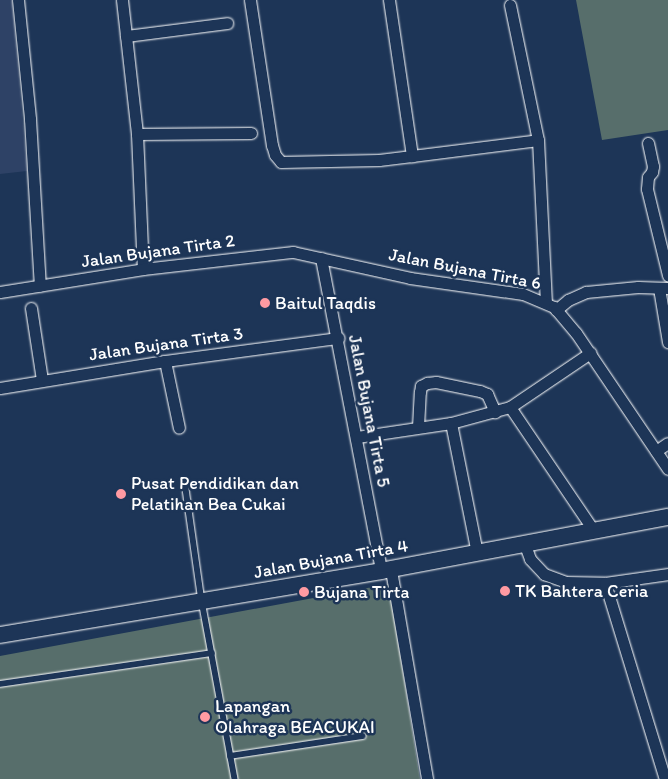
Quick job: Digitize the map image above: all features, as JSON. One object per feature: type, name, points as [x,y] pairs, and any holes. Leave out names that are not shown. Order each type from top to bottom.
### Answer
[{"type":"street","points":[[18,0],[30,119],[40,286]]},
{"type":"street","points":[[122,0],[137,134],[143,269]]},
{"type":"street","points":[[250,0],[272,145],[275,155],[281,162],[379,160],[538,140]]},
{"type":"street","points":[[389,0],[412,156]]},
{"type":"street","points":[[510,5],[538,140],[546,302]]},
{"type":"street","points":[[126,36],[227,23]]},
{"type":"street","points":[[137,134],[251,133]]},
{"type":"street","points":[[648,142],[653,166],[652,172],[648,177],[647,189],[668,276]]},
{"type":"street","name":"Jalan Bujana Tirta 2","points":[[0,292],[143,269],[278,253],[300,253],[321,258]]},
{"type":"street","name":"Jalan Bujana Tirta 6","points":[[321,258],[410,278],[523,294],[546,302],[556,310],[590,353],[668,469]]},
{"type":"street","name":"Jalan Bujana Tirta 5","points":[[321,258],[427,779]]},
{"type":"street","points":[[556,310],[568,300],[586,292],[627,288],[664,288],[668,342]]},
{"type":"street","points":[[31,308],[42,380]]},
{"type":"street","name":"Jalan Bujana Tirta 3","points":[[0,388],[165,361],[338,338]]},
{"type":"street","points":[[357,437],[451,423],[510,407],[590,353]]},
{"type":"street","points":[[165,361],[179,428]]},
{"type":"street","points":[[418,428],[421,386],[428,383],[436,382],[487,394],[495,412]]},
{"type":"street","points":[[510,407],[594,530]]},
{"type":"street","points":[[451,423],[477,553]]},
{"type":"street","points":[[656,451],[668,443]]},
{"type":"street","name":"Jalan Bujana Tirta 4","points":[[0,635],[386,570],[668,517]]},
{"type":"street","points":[[525,545],[530,559],[544,574],[566,582],[605,582],[668,574]]},
{"type":"street","points":[[605,582],[665,779]]},
{"type":"lane","points":[[185,482],[202,601],[235,779]]},
{"type":"lane","points":[[0,684],[212,653]]},
{"type":"lane","points":[[230,756],[362,736]]},
{"type":"shaded area","points":[[0,0],[12,0],[27,171],[0,174]]},
{"type":"green space","points":[[576,0],[668,0],[668,130],[602,140]]},
{"type":"green space","name":"Lapangan Olahraga BEACUKAI","points":[[389,584],[420,779],[0,779],[0,656]]},
{"type":"place","name":"Baitul Taqdis","points":[[265,303]]},
{"type":"place","name":"Pusat Pendidikan dan Pelatihan Bea Cukai","points":[[121,494]]},
{"type":"place","name":"TK Bahtera Ceria","points":[[505,591]]},
{"type":"place","name":"Bujana Tirta","points":[[304,592]]},
{"type":"place","name":"Lapangan Olahraga BEACUKAI","points":[[205,717]]}]
